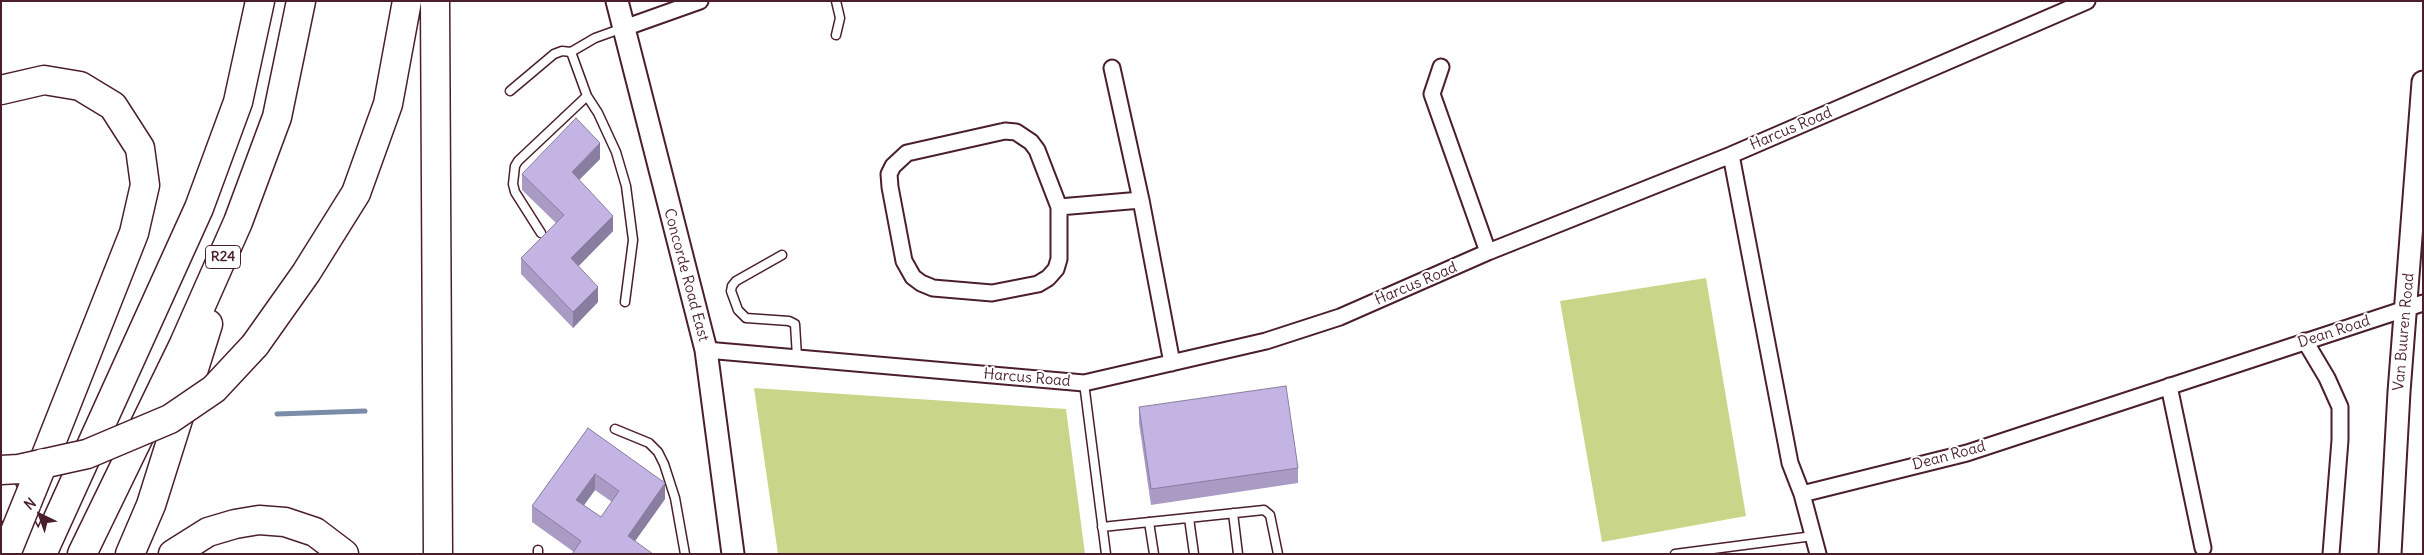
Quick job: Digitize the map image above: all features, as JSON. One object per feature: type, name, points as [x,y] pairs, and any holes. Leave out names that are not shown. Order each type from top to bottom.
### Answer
[{"type":"highway","name":"R24","points":[[30,551],[78,477],[200,208],[238,102],[260,1]]},
{"type":"highway","name":"R24","points":[[82,554],[184,344],[238,222],[277,118],[301,1]]},
{"type":"highway","points":[[1,470],[18,469],[87,454],[170,419],[214,389],[255,345],[306,273],[356,193],[388,104],[407,1]]},
{"type":"highway","points":[[435,1],[438,554]]},
{"type":"highway","points":[[1,90],[44,80],[80,86],[113,106],[140,148],[145,185],[134,233],[43,462],[30,551]]},
{"type":"highway","points":[[130,554],[151,505],[192,377],[238,222]]},
{"type":"highway","points":[[4,491],[30,551]]},
{"type":"highway","points":[[173,554],[208,532],[235,524],[259,520],[285,522],[314,532],[344,554]]},
{"type":"main road","name":"Concorde Road East","points":[[617,1],[688,288],[706,350],[733,554]]},
{"type":"main road","name":"Van Buuren Road","points":[[2390,554],[2399,392],[2415,305],[2423,82]]},
{"type":"street","points":[[624,28],[700,1]]},
{"type":"street","name":"Harcus Road","points":[[706,350],[1084,383],[1266,341],[1340,316],[1488,252],[1731,155],[2087,1]]},
{"type":"street","points":[[1441,67],[1432,94],[1488,252]]},
{"type":"street","points":[[1112,68],[1141,200],[1172,363]]},
{"type":"street","points":[[1005,131],[1016,132],[1025,136],[1037,150],[1059,207],[1059,260],[1056,269],[1048,278],[1038,284],[1022,289],[992,293],[934,288],[913,277],[904,261],[889,174],[900,158],[907,153],[1005,131]]},
{"type":"street","points":[[1731,155],[1790,463],[1802,494],[1818,554]]},
{"type":"street","points":[[1059,207],[1141,200]]},
{"type":"street","name":"Dean Road","points":[[1802,494],[1967,452],[2415,305]]},
{"type":"street","points":[[2305,342],[2328,378],[2340,407],[2340,440],[2331,554]]},
{"type":"street","points":[[2169,386],[2203,548]]},
{"type":"lane","points":[[836,1],[840,18],[836,35]]},
{"type":"lane","points":[[510,91],[554,54],[562,51],[571,52],[595,38],[624,28]]},
{"type":"lane","points":[[571,52],[587,96],[598,113],[616,152],[626,186],[633,240],[625,302]]},
{"type":"lane","points":[[541,233],[519,202],[515,192],[513,184],[515,166],[587,96]]},
{"type":"lane","points":[[782,255],[736,281],[731,291],[738,310],[746,318],[789,321],[795,324],[797,358]]},
{"type":"lane","points":[[1084,383],[1106,554]]},
{"type":"lane","points":[[615,428],[648,443],[658,452],[675,498],[685,554]]},
{"type":"lane","points":[[1102,527],[1264,510],[1269,513],[1278,554]]},
{"type":"lane","points":[[1233,514],[1238,554]]},
{"type":"lane","points":[[1189,518],[1194,554]]},
{"type":"lane","points":[[1150,522],[1154,554]]},
{"type":"lane","points":[[1675,554],[1813,536]]},
{"type":"green space","points":[[1706,278],[1746,516],[1602,542],[1560,301]]},
{"type":"green space","points":[[754,388],[1066,409],[1085,554],[778,554]]},
{"type":"building","points":[[576,118],[600,143],[572,172],[613,216],[571,258],[598,287],[573,312],[521,258],[564,215],[522,174]]},
{"type":"building","points":[[1286,386],[1298,468],[1151,489],[1139,407]]},
{"type":"building","points":[[588,428],[665,483],[628,536],[653,554],[572,554],[581,541],[532,506]],"holes":[[[595,474],[619,491],[601,517],[576,500]]]},
{"type":"waterway","points":[[277,414],[365,411]]}]
